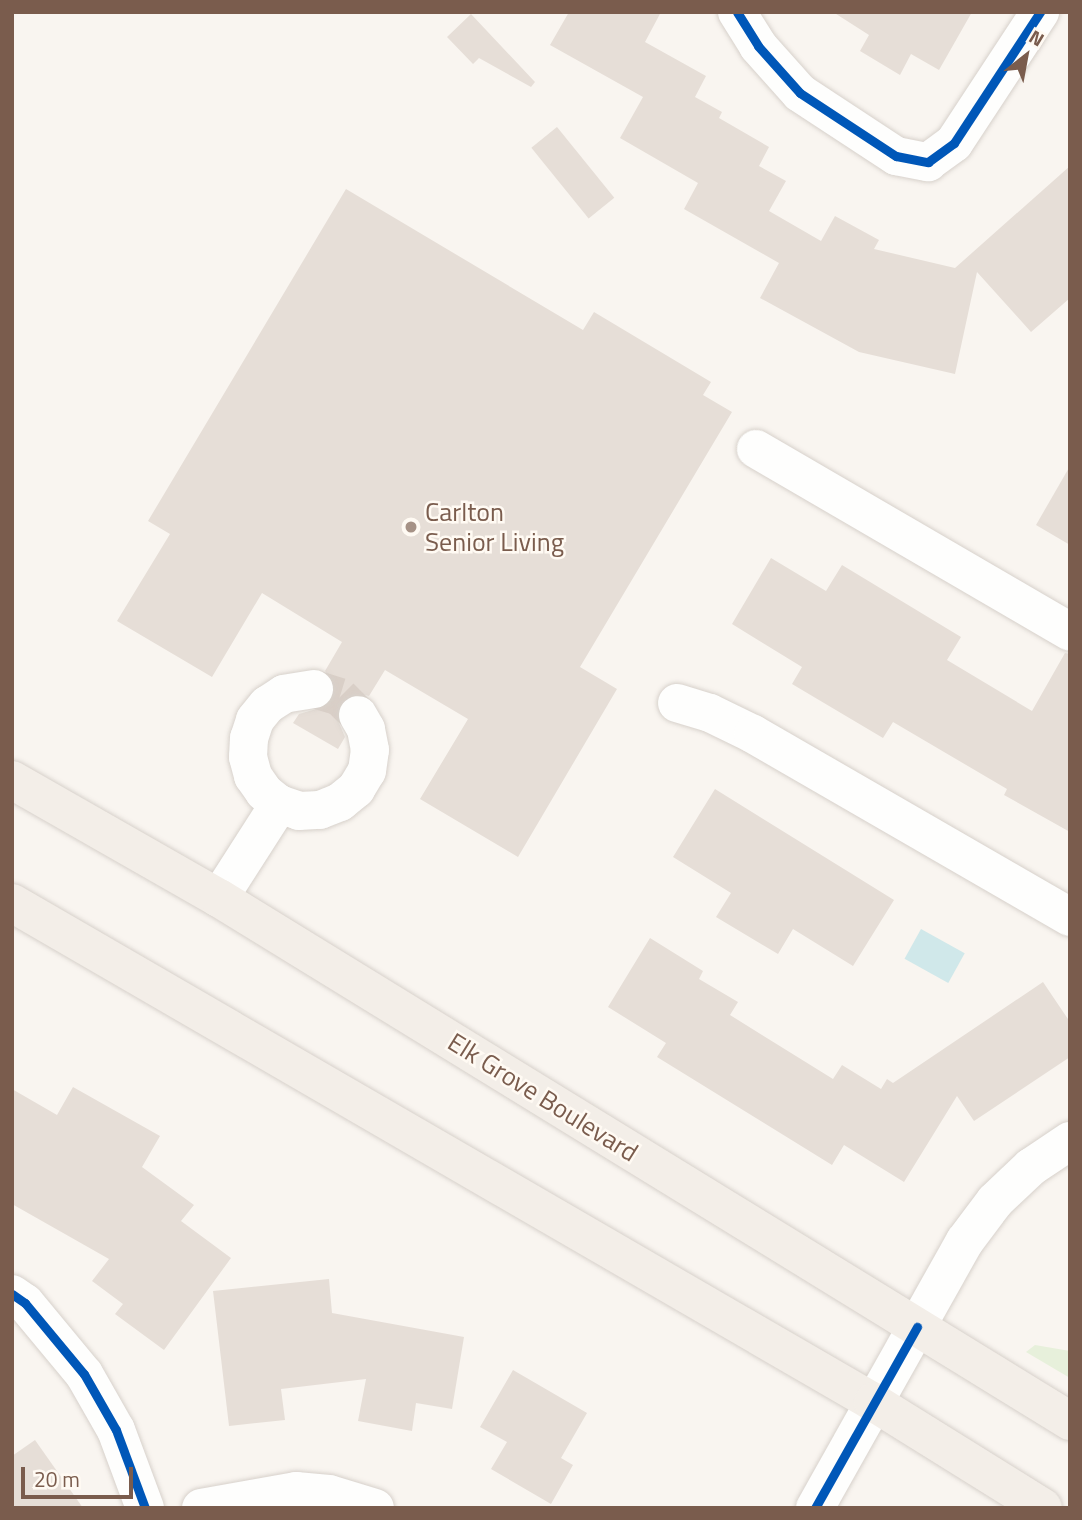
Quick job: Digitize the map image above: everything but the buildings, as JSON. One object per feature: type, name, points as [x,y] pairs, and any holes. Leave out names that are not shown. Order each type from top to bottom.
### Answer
[{"type":"main road","name":"Elk Grove Boulevard","points":[[12,780],[219,898],[1070,1421]]},
{"type":"main road","points":[[12,903],[873,1402],[1043,1508]]},
{"type":"street","points":[[737,12],[758,46],[800,93],[896,156],[928,162],[954,143],[1040,12]]},
{"type":"street","points":[[756,449],[1070,632]]},
{"type":"street","points":[[314,689],[284,694],[267,705],[255,720],[249,738],[248,757],[253,776],[264,792],[279,804],[299,811],[320,810],[340,802],[356,789],[366,771],[370,750],[366,729],[358,715]]},
{"type":"street","points":[[677,703],[710,713],[753,734],[1070,917]]},
{"type":"street","points":[[219,898],[279,804]]},
{"type":"street","points":[[815,1508],[965,1241],[995,1201],[1031,1167],[1070,1141]]},
{"type":"street","points":[[12,1294],[25,1303],[84,1374],[116,1430],[145,1508]]},
{"type":"street","points":[[201,1508],[296,1492],[329,1494],[375,1508]]},
{"type":"green space","points":[[1035,1345],[1070,1351],[1070,1378],[1026,1352]]},
{"type":"water","points":[[921,929],[965,953],[948,983],[905,959]]},
{"type":"tunnel","points":[[314,689],[340,697],[358,715]]},
{"type":"cycle path","points":[[737,12],[758,46],[800,93],[896,156],[928,162],[954,143],[1040,12]]},
{"type":"cycle path","points":[[12,1294],[25,1303],[84,1374],[116,1430],[145,1508]]},
{"type":"cycle path","points":[[815,1508],[917,1327]]},
{"type":"place","name":"Carlton Senior Living","points":[[411,527]]}]
